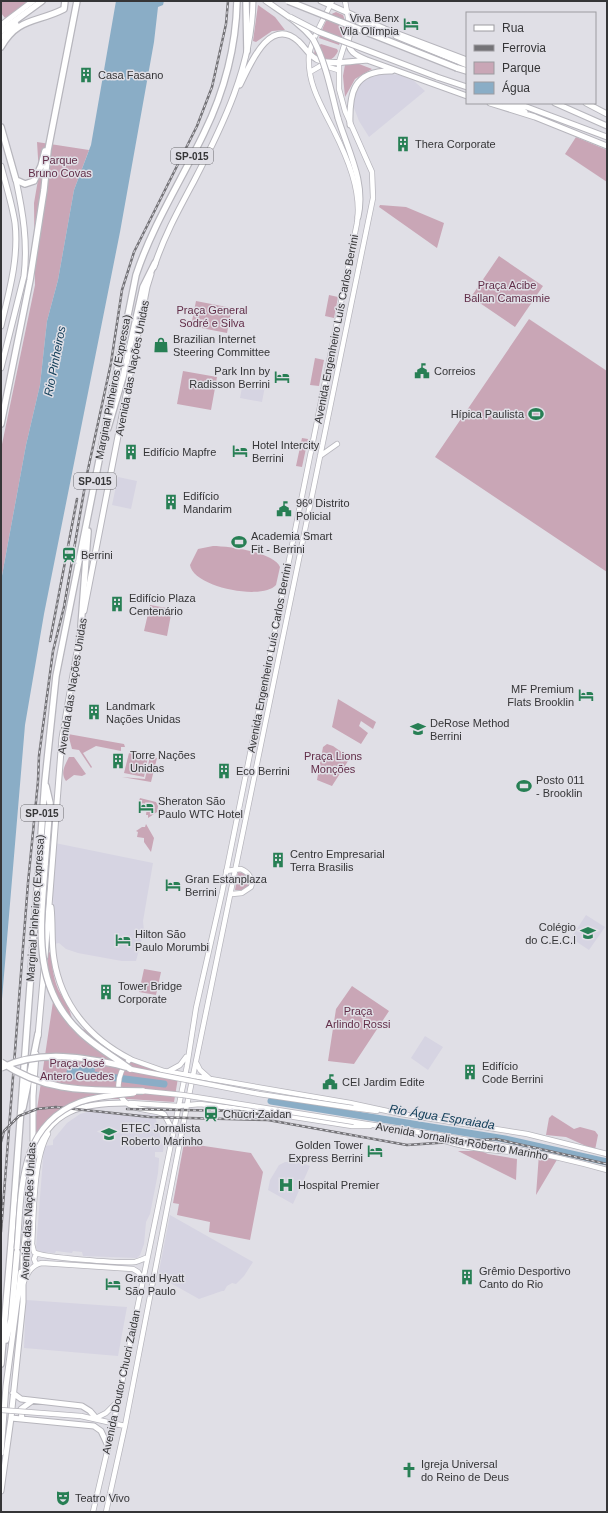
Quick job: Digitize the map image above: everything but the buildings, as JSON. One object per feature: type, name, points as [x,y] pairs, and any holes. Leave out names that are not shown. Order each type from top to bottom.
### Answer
[{"type":"highway","points":[[1,25],[33,1]]},
{"type":"highway","points":[[1,31],[42,1]]},
{"type":"highway","points":[[12,31],[28,22],[64,9],[64,1]]},
{"type":"highway","points":[[1,424],[30,280],[50,136],[77,1]]},
{"type":"highway","name":"Marginal Pinheiros (Expressa)","points":[[1,1364],[45,780],[56,676],[136,276],[150,236],[204,132],[223,84],[234,40],[237,1]]},
{"type":"highway","points":[[246,1],[247,51]]},
{"type":"highway","name":"Avenida das Nações Unidas","points":[[1,1491],[11,1418],[23,1284],[23,1257],[33,1161],[33,1096],[62,738],[81,626],[147,287],[172,222],[217,137],[234,97],[247,51],[253,1]]},
{"type":"highway","points":[[266,1],[306,30],[320,51],[338,118],[358,174],[358,217]]},
{"type":"highway","points":[[288,1],[466,71]]},
{"type":"highway","points":[[321,1],[331,3],[347,13],[370,23],[466,60]]},
{"type":"highway","points":[[290,17],[326,35],[437,77],[466,91]]},
{"type":"highway","points":[[370,23],[363,22],[355,26],[348,43],[352,51],[367,60],[466,96]]},
{"type":"highway","points":[[1,47],[16,24]]},
{"type":"highway","points":[[1,38],[16,24]]},
{"type":"highway","points":[[385,29],[404,40],[466,65]]},
{"type":"highway","points":[[234,97],[256,51],[268,39],[280,35],[293,37],[309,53],[321,62],[367,60]]},
{"type":"highway","points":[[350,125],[350,97],[359,82],[366,76],[382,72],[390,71],[403,74]]},
{"type":"highway","points":[[444,80],[466,87]]},
{"type":"highway","points":[[493,104],[528,114],[607,146]]},
{"type":"highway","points":[[509,104],[516,106],[528,114]]},
{"type":"highway","points":[[519,104],[607,138]]},
{"type":"highway","points":[[556,104],[607,126]]},
{"type":"highway","points":[[588,104],[607,114]]},
{"type":"highway","points":[[1,127],[24,214],[26,239],[24,276],[1,368]]},
{"type":"highway","points":[[16,180],[25,184],[34,181],[41,166],[50,136]]},
{"type":"highway","points":[[1,166],[12,207],[15,235],[13,270],[1,326]]},
{"type":"highway","points":[[101,449],[123,378],[143,287],[155,264]]},
{"type":"highway","points":[[81,626],[89,512]]},
{"type":"highway","points":[[45,780],[50,803],[41,940],[45,975],[64,1014],[78,1031],[95,1045],[130,1068]]},
{"type":"highway","points":[[49,898],[52,918],[54,958],[62,991],[75,1014],[89,1030],[108,1046],[130,1059]]},
{"type":"highway","points":[[20,1118],[27,1092],[38,1034]]},
{"type":"highway","points":[[1,1068],[18,1061],[49,1056],[84,1058],[130,1068]]},
{"type":"highway","points":[[1,1062],[23,1075],[57,1087],[76,1090],[143,1091]]},
{"type":"highway","points":[[2,1354],[11,1320],[24,1168],[31,1149],[42,1130],[56,1116],[81,1102],[143,1091]]},
{"type":"highway","points":[[33,1161],[41,1139],[56,1121],[70,1112],[88,1105],[126,1103]]},
{"type":"highway","points":[[14,1331],[17,1250]]},
{"type":"highway","points":[[1,1454],[3,1424],[23,1257]]},
{"type":"highway","points":[[13,1393],[21,1399],[82,1406],[90,1411],[96,1418]]},
{"type":"highway","points":[[22,1419],[21,1409],[32,1400]]},
{"type":"highway","points":[[11,1418],[94,1426],[102,1431],[108,1446]]},
{"type":"main road","points":[[345,1],[347,13]]},
{"type":"main road","name":"Avenida Engenheiro Luís Carlos Berrini","points":[[182,1088],[358,217],[352,175],[340,144],[315,94],[310,72],[309,53],[331,3]]},
{"type":"main road","name":"Avenida Engenheiro Luís Carlos Berrini","points":[[191,1088],[232,894],[236,868],[373,198],[372,172],[350,125],[341,100],[338,70],[348,34],[349,23],[347,13]]},
{"type":"main road","points":[[310,72],[322,65],[338,70]]},
{"type":"main road","points":[[320,456],[337,444]]},
{"type":"main road","points":[[226,871],[236,868],[243,870],[249,874],[252,884],[246,892],[232,894]]},
{"type":"main road","points":[[164,1071],[173,1070],[180,1065],[188,1054]]},
{"type":"main road","points":[[130,1059],[121,1069],[117,1084],[119,1094],[126,1103],[138,1108],[164,1114],[172,1129]]},
{"type":"main road","name":"Avenida Jornalista Roberto Marinho","points":[[130,1059],[164,1071],[534,1135],[607,1154]]},
{"type":"main road","points":[[197,1059],[199,1068],[210,1079]]},
{"type":"main road","points":[[130,1068],[259,1094],[353,1108],[394,1112]]},
{"type":"main road","name":"Avenida Doutor Chucri Zaidan","points":[[93,1512],[114,1422],[172,1129],[182,1088]]},
{"type":"main road","name":"Avenida Doutor Chucri Zaidan","points":[[106,1512],[125,1426],[191,1088]]},
{"type":"main road","points":[[143,1091],[183,1095],[372,1125]]},
{"type":"main road","name":"Avenida Jornalista Roberto Marinho","points":[[126,1103],[178,1106],[200,1104],[352,1126],[367,1127],[372,1125],[539,1153],[607,1170]]},
{"type":"main road","points":[[176,1115],[186,1118],[192,1108],[200,1104]]},
{"type":"main road","points":[[36,1264],[34,1260],[36,1254],[32,1244],[39,1156],[43,1142],[56,1121]]},
{"type":"main road","points":[[36,1254],[85,1260],[135,1262],[146,1258]]},
{"type":"main road","points":[[134,1270],[136,1267],[135,1262]]},
{"type":"main road","points":[[23,1284],[29,1270],[36,1264],[62,1264],[134,1270],[142,1278]]},
{"type":"main road","points":[[96,1418],[106,1413],[118,1401]]},
{"type":"main road","points":[[1,1410],[81,1416],[114,1422],[125,1426]]},
{"type":"shaded area","points":[[381,73],[400,75],[414,81],[425,91],[369,137],[359,121],[354,108],[354,98],[357,88],[362,82]]},
{"type":"shaded area","points":[[243,382],[265,386],[262,402],[240,398]]},
{"type":"shaded area","points":[[118,477],[137,481],[131,509],[112,505]]},
{"type":"shaded area","points":[[55,843],[153,863],[143,921],[144,931],[136,961],[122,961],[78,953],[66,949],[59,943],[54,944],[53,892]]},
{"type":"shaded area","name":"Colégio do C.E.C.I","points":[[586,915],[605,927],[589,950],[571,938]]},
{"type":"shaded area","points":[[425,1036],[443,1047],[428,1070],[411,1058]]},
{"type":"shaded area","points":[[87,1112],[155,1115],[162,1144],[164,1144],[163,1152],[155,1152],[155,1157],[159,1158],[158,1173],[150,1214],[146,1222],[144,1244],[140,1255],[137,1258],[83,1256],[82,1252],[73,1251],[72,1253],[56,1251],[55,1253],[39,1252],[36,1248],[44,1146],[53,1145],[53,1140],[67,1123],[80,1114]]},
{"type":"shaded area","name":"Hospital Premier","points":[[285,1162],[299,1162],[310,1166],[293,1204],[268,1190],[270,1180],[279,1165]]},
{"type":"shaded area","points":[[170,1215],[253,1262],[244,1276],[236,1284],[232,1283],[227,1286],[224,1291],[199,1299],[158,1276]]},
{"type":"shaded area","points":[[26,1300],[127,1307],[118,1356],[24,1348]]},
{"type":"green space","points":[[1,1],[29,1],[5,18],[1,13]]},
{"type":"green space","points":[[258,5],[275,17],[285,30],[272,31],[256,42],[253,41]]},
{"type":"green space","points":[[336,12],[343,15],[345,23],[339,45],[319,38],[327,19]]},
{"type":"green space","points":[[321,44],[337,49],[338,51],[336,55],[328,60],[318,58],[314,55],[315,48]]},
{"type":"green space","points":[[346,59],[372,69],[355,79],[345,97],[343,76]]},
{"type":"green space","points":[[576,137],[607,150],[607,182],[565,154]]},
{"type":"green space","name":"Parque Bruno Covas","points":[[37,142],[89,150],[74,190],[58,280],[47,321],[40,385],[26,445],[1,581],[1,449],[35,285],[34,203],[39,174]]},
{"type":"green space","points":[[380,205],[406,207],[444,223],[437,248],[379,207]]},
{"type":"green space","name":"Praça Acibe Ballan Camasmie","points":[[499,256],[543,286],[515,327],[471,297]]},
{"type":"green space","points":[[329,295],[338,297],[334,318],[325,316]]},
{"type":"green space","name":"Praça General Sodré e Silva","points":[[196,301],[232,308],[227,333],[191,326]]},
{"type":"green space","name":"Hípica Paulista","points":[[529,319],[607,371],[607,572],[435,457]]},
{"type":"green space","points":[[315,358],[324,360],[319,386],[310,385]]},
{"type":"green space","points":[[183,371],[217,377],[211,410],[177,404]]},
{"type":"green space","points":[[302,438],[308,439],[302,467],[296,466]]},
{"type":"green space","points":[[213,546],[250,551],[269,557],[280,567],[276,585],[268,590],[243,592],[215,585],[203,580],[194,573],[190,565],[198,549]]},
{"type":"green space","points":[[150,605],[172,609],[167,636],[144,631]]},
{"type":"green space","points":[[338,699],[376,722],[373,729],[361,721],[359,726],[368,733],[361,744],[332,727]]},
{"type":"green space","points":[[68,734],[124,744],[125,747],[121,747],[121,751],[96,746],[83,753],[92,767],[91,768],[79,750],[72,749]]},
{"type":"green space","name":"Praça Lions Monções","points":[[327,744],[333,746],[350,758],[332,786],[317,780],[323,747]]},
{"type":"green space","points":[[129,753],[148,757],[144,777],[124,773]]},
{"type":"green space","points":[[150,756],[157,758],[151,782],[122,777],[145,779]]},
{"type":"green space","points":[[69,757],[74,757],[86,774],[82,776],[74,775],[66,781],[63,772]]},
{"type":"green space","points":[[140,798],[156,802],[158,806],[157,812],[148,818],[148,815],[146,815],[147,806],[138,804]]},
{"type":"green space","points":[[146,824],[154,838],[151,852],[144,842],[144,838],[137,837],[138,832],[136,831],[142,827],[145,827]]},
{"type":"green space","points":[[238,872],[247,876],[249,881],[250,886],[245,890],[235,890]]},
{"type":"green space","name":"Praça José Antero Guedes","points":[[51,952],[56,984],[76,1025],[118,1053],[152,1066],[179,1072],[174,1102],[101,1099],[85,1102],[74,1106],[35,1138],[33,1136],[54,995],[48,975],[47,953]]},
{"type":"green space","points":[[144,969],[161,972],[156,995],[139,992]]},
{"type":"green space","name":"Praça Arlindo Rossi","points":[[352,986],[389,1011],[354,1064],[328,1061],[336,1009]]},
{"type":"green space","points":[[552,1115],[574,1129],[580,1127],[595,1131],[598,1135],[595,1150],[566,1137],[546,1135],[549,1118]]},
{"type":"green space","points":[[184,1143],[251,1153],[263,1172],[250,1240],[209,1232],[210,1222],[177,1215],[179,1204],[173,1203]]},
{"type":"green space","points":[[458,1151],[481,1151],[488,1154],[517,1159],[516,1180]]},
{"type":"green space","points":[[539,1154],[558,1158],[536,1195]]},
{"type":"water","name":"Rio Pinheiros","points":[[116,1],[164,1],[163,5],[158,7],[154,42],[120,232],[44,614],[25,725],[1,1011],[1,581],[26,445],[40,385],[47,321],[58,280],[74,190],[91,145]]},
{"type":"water","points":[[71,1066],[95,1068],[94,1080],[70,1079]]},
{"type":"waterway","name":"Rio Água Espraiada","points":[[70,1072],[164,1084]]},
{"type":"waterway","name":"Rio Água Espraiada","points":[[271,1101],[505,1139],[607,1162]]},
{"type":"railway","points":[[1,1232],[39,756],[53,651],[64,607],[87,474],[111,363],[122,290],[134,252],[197,126],[212,87],[226,24],[228,1]]},
{"type":"railway","points":[[50,641],[77,499]]},
{"type":"railway","points":[[1,1142],[4,1131],[19,1116],[37,1109],[56,1107],[150,1117],[268,1120],[407,1145],[496,1139],[607,1164]]},
{"type":"railway","points":[[127,1109],[239,1111],[266,1115]]},
{"type":"place","name":"Viva Benx Vila Olímpia","points":[[411,24]]},
{"type":"place","name":"Casa Fasano","points":[[86,75]]},
{"type":"place","name":"Thera Corporate","points":[[403,144]]},
{"type":"place","name":"Brazilian Internet Steering Committee","points":[[161,345]]},
{"type":"place","name":"Correios","points":[[422,371]]},
{"type":"place","name":"Park Inn by Radisson Berrini","points":[[282,377]]},
{"type":"place","name":"Hípica Paulista","points":[[536,414]]},
{"type":"place","name":"Hotel Intercity Berrini","points":[[240,451]]},
{"type":"place","name":"Edifício Mapfre","points":[[131,452]]},
{"type":"place","name":"Edifício Mandarim","points":[[171,502]]},
{"type":"place","name":"96º Distrito Policial","points":[[284,509]]},
{"type":"place","name":"Academia Smart Fit - Berrini","points":[[239,542]]},
{"type":"place","name":"Berrini","points":[[69,555]]},
{"type":"place","name":"Edifício Plaza Centenário","points":[[117,604]]},
{"type":"place","name":"MF Premium Flats Brooklin","points":[[586,695]]},
{"type":"place","name":"Landmark Nações Unidas","points":[[94,712]]},
{"type":"place","name":"DeRose Method Berrini","points":[[418,729]]},
{"type":"place","name":"Torre Nações Unidas","points":[[118,761]]},
{"type":"place","name":"Eco Berrini","points":[[224,771]]},
{"type":"place","name":"Posto 011 - Brooklin","points":[[524,786]]},
{"type":"place","name":"Sheraton São Paulo WTC Hotel","points":[[146,807]]},
{"type":"place","name":"Centro Empresarial Terra Brasilis","points":[[278,860]]},
{"type":"place","name":"Gran Estanplaza Berrini","points":[[173,885]]},
{"type":"place","name":"Colégio do C.E.C.I","points":[[588,933]]},
{"type":"place","name":"Hilton São Paulo Morumbi","points":[[123,940]]},
{"type":"place","name":"Tower Bridge Corporate","points":[[106,992]]},
{"type":"place","name":"Edifício Code Berrini","points":[[470,1072]]},
{"type":"place","name":"CEI Jardim Edite","points":[[330,1082]]},
{"type":"place","name":"Chucri Zaidan","points":[[211,1114]]},
{"type":"place","name":"ETEC Jornalista Roberto Marinho","points":[[109,1134]]},
{"type":"place","name":"Golden Tower Express Berrini","points":[[375,1151]]},
{"type":"place","name":"Hospital Premier","points":[[286,1185]]},
{"type":"place","name":"Grêmio Desportivo Canto do Rio","points":[[467,1277]]},
{"type":"place","name":"Grand Hyatt São Paulo","points":[[113,1284]]},
{"type":"place","name":"Igreja Universal do Reino de Deus","points":[[409,1470]]},
{"type":"place","name":"Teatro Vivo","points":[[63,1498]]}]
